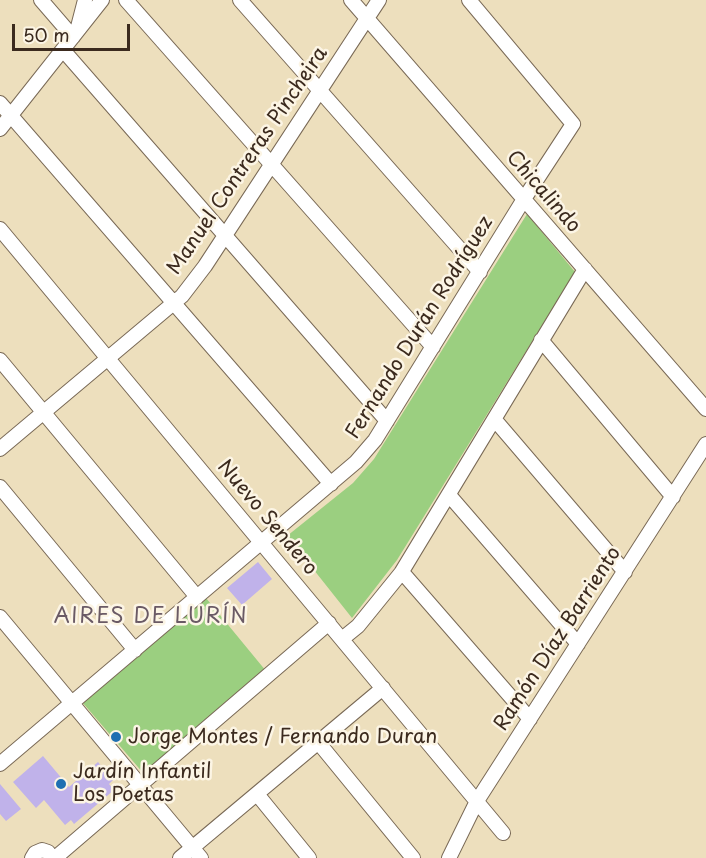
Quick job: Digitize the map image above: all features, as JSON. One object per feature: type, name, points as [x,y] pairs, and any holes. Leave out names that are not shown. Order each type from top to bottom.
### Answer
[{"type":"street","points":[[41,0],[75,34]]},
{"type":"street","points":[[75,34],[85,0]]},
{"type":"street","points":[[0,129],[102,0]]},
{"type":"street","points":[[126,0],[433,347]]},
{"type":"street","points":[[240,0],[480,272]]},
{"type":"street","name":"Chicalindo","points":[[351,0],[706,409]]},
{"type":"street","name":"Manuel Contreras Pincheira","points":[[0,449],[182,296],[225,236],[379,0]]},
{"type":"street","name":"Fernando Durán Rodríguez","points":[[2,757],[72,704],[356,462],[375,440],[573,124],[469,0]]},
{"type":"street","points":[[63,50],[387,421]]},
{"type":"street","points":[[0,103],[331,484]]},
{"type":"street","name":"Nuevo Sendero","points":[[0,229],[503,832]]},
{"type":"street","points":[[342,639],[358,626],[402,572],[585,269]]},
{"type":"street","points":[[541,340],[673,497]]},
{"type":"street","points":[[0,360],[197,597]]},
{"type":"street","points":[[495,420],[625,572]]},
{"type":"street","name":"Ramón Díaz Barriento","points":[[449,858],[477,801],[706,444]]},
{"type":"street","points":[[0,488],[135,650]]},
{"type":"street","points":[[449,495],[578,644]]},
{"type":"street","points":[[402,572],[530,719]]},
{"type":"street","points":[[0,618],[196,853]]},
{"type":"street","points":[[32,858],[35,853],[42,850],[48,852],[53,858],[329,623]]},
{"type":"street","points":[[180,858],[196,853],[257,794],[383,688]]},
{"type":"street","points":[[318,742],[412,858]]},
{"type":"street","points":[[257,794],[309,858]]},
{"type":"green space","points":[[527,214],[575,272],[397,560],[352,618],[287,536],[353,483],[374,459]]},
{"type":"green space","points":[[206,598],[266,671],[144,774],[82,702]]},
{"type":"building","points":[[258,562],[272,579],[242,605],[227,588]]},
{"type":"building","points":[[43,756],[69,787],[98,762],[113,780],[109,784],[114,790],[74,824],[71,820],[65,825],[44,800],[36,808],[13,782]]},
{"type":"building","points":[[0,784],[21,809],[6,821],[0,814]]},
{"type":"place","name":"Jorge Montes / Fernando Duran","points":[[116,737]]},
{"type":"place","name":"Jardín Infantil Los Poetas","points":[[61,784]]},
{"type":"district","name":"AIRES DE LURÍN","points":[[151,617]]}]
